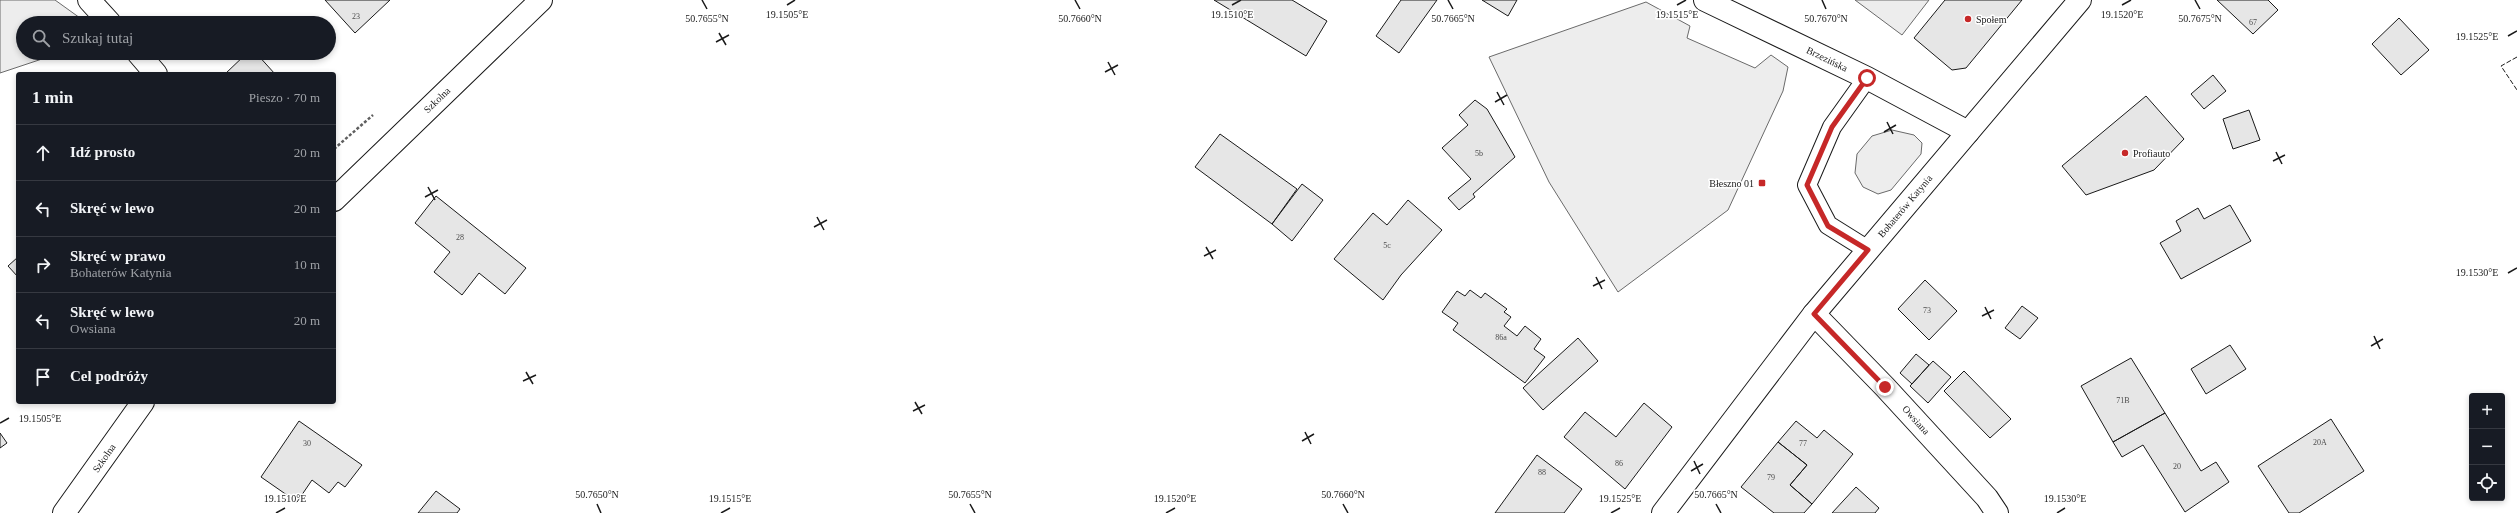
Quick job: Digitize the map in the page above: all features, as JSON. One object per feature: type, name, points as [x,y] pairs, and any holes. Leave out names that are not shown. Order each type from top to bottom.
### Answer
[{"type":"street","points":[[89,0],[104,16]]},
{"type":"street","name":"Szkolna","points":[[336,198],[541,0]]},
{"type":"street","name":"Brzezińska","points":[[1706,0],[1867,78],[1968,132]]},
{"type":"street","name":"Bohaterów Katynia","points":[[1663,513],[1814,314],[2080,0]]},
{"type":"street","points":[[144,60],[154,72]]},
{"type":"street","name":"Owsiana","points":[[1814,314],[1885,387],[1987,498],[1998,513]]},
{"type":"street","name":"Szkolna","points":[[64,513],[142,404]]},
{"type":"lane","points":[[1867,78],[1832,127],[1807,185],[1828,226],[1868,250]]},
{"type":"shaded area","points":[[0,0],[55,0],[77,16],[16,16],[16,60],[39,60],[0,73]]},
{"type":"shaded area","points":[[1855,0],[1929,0],[1902,35]]},
{"type":"shaded area","points":[[1646,2],[1690,26],[1687,38],[1755,68],[1771,55],[1788,67],[1783,91],[1728,210],[1618,292],[1549,182],[1489,57]]},
{"type":"shaded area","points":[[1892,130],[1914,135],[1922,143],[1921,154],[1891,190],[1878,194],[1863,187],[1855,173],[1857,154],[1872,136]]},
{"type":"building","points":[[325,0],[390,0],[355,33]]},
{"type":"building","points":[[1214,0],[1292,0],[1327,21],[1306,56]]},
{"type":"building","points":[[1401,0],[1437,0],[1399,53],[1376,36]]},
{"type":"building","points":[[1482,0],[1517,0],[1508,16]]},
{"type":"building","name":"Społem","points":[[1945,0],[2022,0],[1966,68],[1952,70],[1914,38]]},
{"type":"building","points":[[2217,0],[2268,0],[2278,10],[2253,34]]},
{"type":"building","points":[[2399,18],[2429,50],[2401,75],[2372,44]]},
{"type":"building","points":[[240,60],[262,60],[273,72],[227,72]]},
{"type":"building","points":[[2213,75],[2226,91],[2204,109],[2191,94]]},
{"type":"building","name":"Profiauto","points":[[2146,96],[2184,139],[2154,170],[2086,195],[2062,166]]},
{"type":"building","points":[[1475,100],[1487,109],[1515,157],[1473,194],[1475,197],[1459,210],[1448,198],[1471,179],[1442,148],[1468,125],[1459,115]]},
{"type":"building","points":[[2249,110],[2260,140],[2233,149],[2223,119]]},
{"type":"building","points":[[1220,134],[1297,189],[1272,224],[1195,167]]},
{"type":"building","points":[[1302,184],[1323,200],[1292,241],[1272,224]]},
{"type":"building","points":[[436,196],[526,268],[505,294],[479,273],[462,295],[434,272],[450,252],[415,223]]},
{"type":"building","points":[[1408,200],[1442,230],[1401,275],[1383,300],[1334,259],[1373,213],[1387,225]]},
{"type":"building","points":[[2230,205],[2251,241],[2181,279],[2160,243],[2181,231],[2176,221],[2198,208],[2204,219]]},
{"type":"building","points":[[16,259],[16,275],[8,266]]},
{"type":"building","points":[[1925,280],[1957,311],[1929,340],[1898,309]]},
{"type":"building","points":[[1470,290],[1481,298],[1485,293],[1507,309],[1504,312],[1511,317],[1504,326],[1517,336],[1525,326],[1541,339],[1534,349],[1545,357],[1525,383],[1453,330],[1458,323],[1442,312],[1457,291],[1465,296]]},
{"type":"building","points":[[2022,306],[2038,318],[2020,339],[2005,328]]},
{"type":"building","points":[[1578,338],[1598,361],[1543,410],[1523,388]]},
{"type":"building","points":[[2230,345],[2246,369],[2206,394],[2191,369]]},
{"type":"building","points":[[1916,354],[1929,365],[1912,384],[1900,373]]},
{"type":"building","points":[[2131,358],[2165,413],[2113,442],[2081,386]]},
{"type":"building","points":[[1933,361],[1951,377],[1928,403],[1910,386]]},
{"type":"building","points":[[1964,371],[2011,419],[1990,438],[1944,391]]},
{"type":"building","points":[[1644,403],[1672,427],[1625,489],[1564,437],[1585,412],[1616,437]]},
{"type":"building","points":[[2165,413],[2201,471],[2216,462],[2229,482],[2185,512],[2143,445],[2122,457],[2113,442]]},
{"type":"building","points":[[2331,419],[2364,471],[2299,513],[2289,513],[2258,466]]},
{"type":"building","points":[[299,421],[362,465],[345,487],[338,482],[329,493],[312,480],[297,502],[261,477]]},
{"type":"building","points":[[1796,421],[1817,438],[1824,430],[1853,454],[1812,504],[1790,485],[1807,465],[1778,442]]},
{"type":"building","points":[[0,433],[7,443],[0,448]]},
{"type":"building","points":[[1778,442],[1807,465],[1790,485],[1812,504],[1804,513],[1774,513],[1741,487]]},
{"type":"building","points":[[1537,455],[1582,489],[1564,513],[1495,513]]},
{"type":"building","points":[[1856,487],[1879,508],[1875,513],[1832,513]]},
{"type":"building","points":[[436,491],[460,509],[457,513],[418,513]]},
{"type":"fence","points":[[2517,57],[2501,66],[2517,90]]},
{"type":"place","name":"Społem","points":[[1968,19]]},
{"type":"place","name":"Profiauto","points":[[2125,153]]},
{"type":"place","name":"Błeszno 01","points":[[1762,183]]},
{"type":"route","points":[[1867,78],[1832,127],[1807,185],[1828,226],[1868,250],[1814,314],[1885,387]]}]
